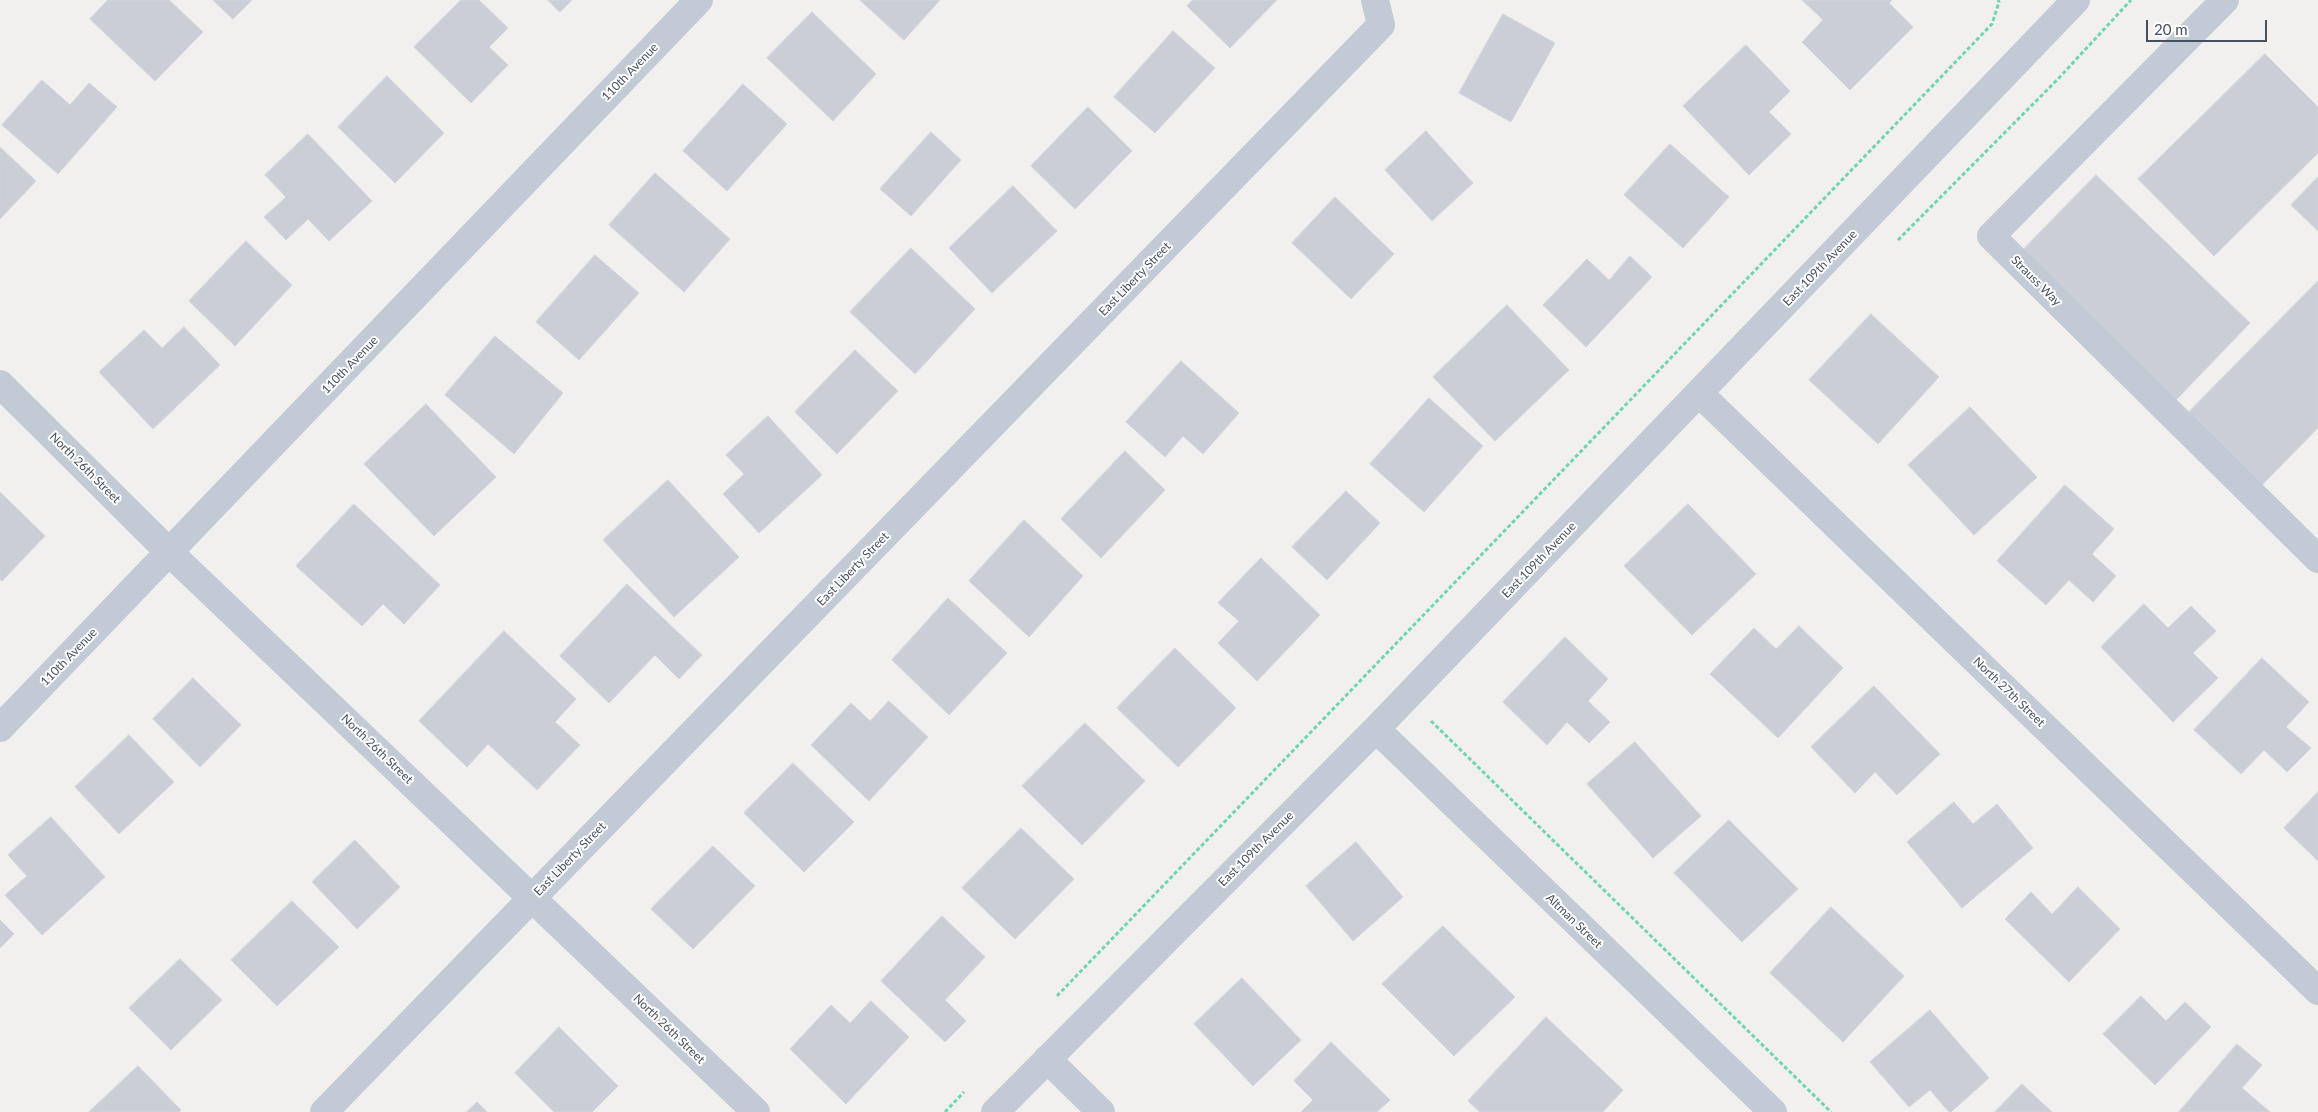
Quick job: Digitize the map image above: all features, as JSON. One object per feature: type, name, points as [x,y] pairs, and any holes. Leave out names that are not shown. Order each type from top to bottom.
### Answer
[{"type":"street","name":"110th Avenue","points":[[0,728],[699,0]]},
{"type":"street","name":"Strauss Way","points":[[2225,0],[1991,236],[2318,559]]},
{"type":"street","name":"East 109th Avenue","points":[[995,1112],[1376,729],[1700,394],[2063,4]]},
{"type":"street","name":"East Liberty Street","points":[[324,1112],[533,898],[1378,13]]},
{"type":"street","name":"North 26th Street","points":[[0,384],[170,552],[756,1112]]},
{"type":"street","name":"North 27th Street","points":[[1700,394],[2318,991]]},
{"type":"street","name":"Altman Street","points":[[1376,729],[1773,1112]]},
{"type":"street","points":[[1047,1059],[1101,1112]]},
{"type":"path","points":[[1056,997],[1986,31],[1992,24],[1999,1]]},
{"type":"path","points":[[1430,713],[1431,722],[1831,1112]]},
{"type":"path","points":[[945,1112],[966,1090]]},
{"type":"building","points":[[108,0],[169,0],[203,32],[155,81],[90,19]]},
{"type":"building","points":[[213,0],[252,0],[233,19]]},
{"type":"building","points":[[461,0],[479,0],[508,28],[489,47],[508,65],[471,103],[414,47]]},
{"type":"building","points":[[548,0],[572,0],[560,12]]},
{"type":"building","points":[[860,0],[940,0],[904,40]]},
{"type":"building","points":[[1193,0],[1277,0],[1230,48],[1187,6]]},
{"type":"building","points":[[1802,0],[1892,0],[1889,3],[1913,27],[1850,90],[1802,42],[1823,20]]},
{"type":"building","points":[[812,12],[876,74],[833,121],[767,58]]},
{"type":"building","points":[[1503,14],[1555,43],[1511,122],[1459,93]]},
{"type":"building","points":[[1173,31],[1215,68],[1155,133],[1114,97]]},
{"type":"building","points":[[1746,45],[1790,91],[1769,112],[1791,134],[1749,175],[1683,106]]},
{"type":"building","points":[[2265,54],[2318,107],[2318,153],[2214,256],[2138,179]]},
{"type":"building","points":[[387,76],[444,133],[395,183],[338,127]]},
{"type":"building","points":[[42,80],[70,105],[89,83],[117,107],[58,174],[2,125]]},
{"type":"building","points":[[743,84],[787,124],[727,191],[683,151]]},
{"type":"building","points":[[1088,107],[1132,151],[1075,209],[1031,166]]},
{"type":"building","points":[[1426,131],[1473,183],[1432,221],[1385,170]]},
{"type":"building","points":[[931,132],[961,160],[911,216],[880,189]]},
{"type":"building","points":[[308,134],[372,201],[329,241],[308,219],[286,240],[264,217],[286,197],[265,175]]},
{"type":"building","points":[[1670,144],[1729,197],[1683,248],[1624,195]]},
{"type":"building","points":[[0,147],[36,181],[0,219]]},
{"type":"building","points":[[655,173],[730,239],[684,292],[609,225]]},
{"type":"building","points":[[2096,175],[2250,323],[2175,401],[2022,251]]},
{"type":"building","points":[[2318,177],[2318,231],[2291,205]]},
{"type":"building","points":[[1013,186],[1057,231],[992,293],[949,248]]},
{"type":"building","points":[[1335,197],[1394,254],[1351,299],[1292,243]]},
{"type":"building","points":[[246,241],[292,285],[235,346],[189,301]]},
{"type":"building","points":[[911,248],[975,309],[915,374],[850,312]]},
{"type":"building","points":[[595,255],[639,293],[579,360],[536,322]]},
{"type":"building","points":[[1630,256],[1652,277],[1586,347],[1543,305],[1587,259],[1609,280]]},
{"type":"building","points":[[2318,281],[2318,428],[2261,486],[2187,414]]},
{"type":"building","points":[[1507,305],[1569,370],[1495,441],[1433,377]]},
{"type":"building","points":[[1871,314],[1939,377],[1878,444],[1809,380]]},
{"type":"building","points":[[184,327],[220,365],[153,429],[99,372],[144,330],[162,348]]},
{"type":"building","points":[[495,336],[563,393],[514,454],[445,395]]},
{"type":"building","points":[[855,350],[898,391],[837,454],[795,412]]},
{"type":"building","points":[[1181,361],[1239,413],[1203,454],[1183,436],[1165,457],[1126,422]]},
{"type":"building","points":[[1429,398],[1483,446],[1424,512],[1370,464]]},
{"type":"building","points":[[426,404],[496,477],[434,536],[364,464]]},
{"type":"building","points":[[1970,407],[2037,477],[1974,535],[1908,465]]},
{"type":"building","points":[[768,416],[822,475],[759,533],[723,494],[744,474],[726,455]]},
{"type":"building","points":[[1125,451],[1165,490],[1101,558],[1061,519]]},
{"type":"building","points":[[668,480],[739,557],[674,617],[603,540]]},
{"type":"building","points":[[2065,485],[2114,529],[2092,554],[2116,576],[2093,602],[2069,580],[2046,605],[1997,561]]},
{"type":"building","points":[[1346,491],[1380,523],[1327,580],[1292,547]]},
{"type":"building","points":[[0,492],[45,536],[2,581],[0,579]]},
{"type":"building","points":[[354,504],[440,585],[404,624],[383,604],[362,626],[296,566]]},
{"type":"building","points":[[1688,504],[1756,574],[1692,635],[1624,566]]},
{"type":"building","points":[[1024,520],[1083,576],[1029,637],[969,581]]},
{"type":"building","points":[[1261,558],[1320,615],[1257,681],[1218,643],[1239,621],[1218,603]]},
{"type":"building","points":[[627,584],[702,655],[679,679],[655,655],[609,703],[560,656]]},
{"type":"building","points":[[948,598],[1007,653],[949,715],[892,660]]},
{"type":"building","points":[[2144,604],[2168,628],[2191,606],[2216,631],[2193,653],[2218,678],[2173,722],[2101,647]]},
{"type":"building","points":[[1799,626],[1843,668],[1778,738],[1710,674],[1754,628],[1776,649]]},
{"type":"building","points":[[504,631],[576,699],[555,722],[580,745],[537,790],[488,744],[467,767],[419,721]]},
{"type":"building","points":[[1565,637],[1608,679],[1588,701],[1610,722],[1589,743],[1567,722],[1547,745],[1503,702]]},
{"type":"building","points":[[1175,648],[1236,708],[1178,767],[1117,708]]},
{"type":"building","points":[[2262,658],[2309,702],[2286,727],[2311,748],[2287,772],[2264,750],[2241,774],[2194,730]]},
{"type":"building","points":[[193,678],[241,725],[200,767],[153,719]]},
{"type":"building","points":[[1874,686],[1940,754],[1897,795],[1875,772],[1855,793],[1811,747]]},
{"type":"building","points":[[889,701],[928,737],[869,801],[811,745],[851,703],[870,721]]},
{"type":"building","points":[[1085,723],[1145,781],[1082,845],[1022,786]]},
{"type":"building","points":[[129,735],[174,782],[119,834],[75,787]]},
{"type":"building","points":[[1635,742],[1701,816],[1653,858],[1587,784]]},
{"type":"building","points":[[793,763],[854,822],[804,872],[744,813]]},
{"type":"building","points":[[2318,792],[2318,861],[2284,828]]},
{"type":"building","points":[[1954,802],[1973,824],[1997,804],[2033,848],[1962,908],[1907,842]]},
{"type":"building","points":[[51,817],[105,877],[42,935],[5,895],[27,876],[8,855]]},
{"type":"building","points":[[1729,820],[1798,889],[1742,942],[1674,873]]},
{"type":"building","points":[[1021,828],[1074,879],[1015,939],[962,888]]},
{"type":"building","points":[[355,840],[400,887],[357,929],[312,882]]},
{"type":"building","points":[[1356,842],[1403,897],[1353,941],[1306,886]]},
{"type":"building","points":[[713,846],[755,886],[693,949],[651,909]]},
{"type":"building","points":[[2078,887],[2120,929],[2069,982],[2005,919],[2031,892],[2052,914]]},
{"type":"building","points":[[292,901],[339,947],[277,1006],[231,960]]},
{"type":"building","points":[[1831,907],[1904,976],[1843,1042],[1770,973]]},
{"type":"building","points":[[942,916],[985,957],[945,1000],[966,1021],[945,1042],[881,981]]},
{"type":"building","points":[[0,920],[14,934],[0,948]]},
{"type":"building","points":[[1443,926],[1515,997],[1454,1056],[1382,984]]},
{"type":"building","points":[[180,959],[222,1000],[171,1050],[129,1008]]},
{"type":"building","points":[[1242,978],[1301,1040],[1253,1086],[1194,1024]]},
{"type":"building","points":[[2141,996],[2166,1021],[2185,1002],[2211,1027],[2155,1085],[2103,1034]]},
{"type":"building","points":[[871,1001],[909,1037],[846,1104],[790,1049],[831,1005],[850,1023]]},
{"type":"building","points":[[1930,1010],[1989,1078],[1951,1112],[1930,1090],[1909,1107],[1870,1062]]},
{"type":"building","points":[[1546,1017],[1623,1090],[1603,1112],[1480,1112],[1468,1101]]},
{"type":"building","points":[[559,1027],[618,1086],[592,1112],[554,1112],[515,1073]]},
{"type":"building","points":[[1331,1042],[1390,1100],[1377,1112],[1301,1112],[1313,1100],[1294,1081]]},
{"type":"building","points":[[2237,1044],[2262,1065],[2242,1088],[2270,1112],[2179,1112]]},
{"type":"building","points":[[138,1066],[181,1110],[179,1112],[89,1112]]},
{"type":"building","points":[[2022,1084],[2052,1112],[1995,1112]]},
{"type":"building","points":[[477,1102],[487,1112],[467,1112]]}]
